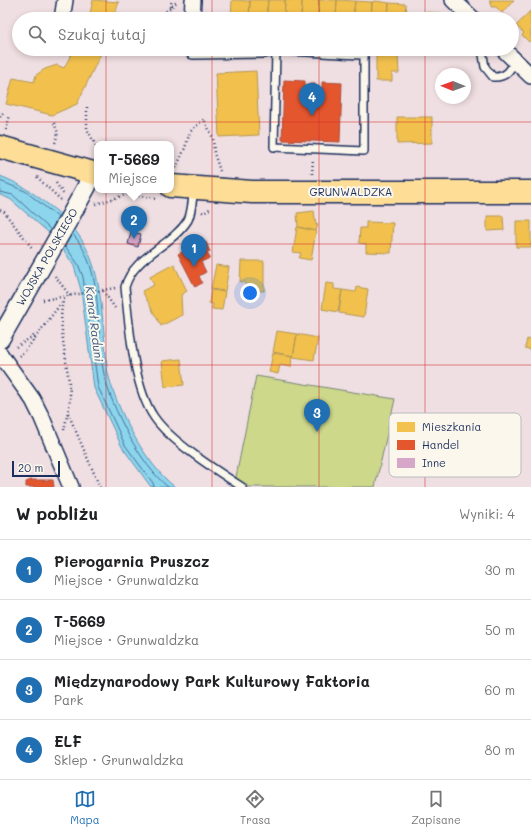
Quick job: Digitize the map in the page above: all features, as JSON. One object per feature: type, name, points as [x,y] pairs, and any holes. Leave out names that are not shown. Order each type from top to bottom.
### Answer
[{"type":"main road","points":[[2,140],[94,174]]},
{"type":"main road","name":"GRUNWALDZKA","points":[[174,189],[192,198],[252,192],[531,192]]},
{"type":"street","points":[[63,12],[65,0]]},
{"type":"street","points":[[192,12],[193,0]]},
{"type":"street","points":[[453,0],[466,12]]},
{"type":"street","points":[[510,56],[531,76]]},
{"type":"street","name":"WOJSKA POLSKIEGO","points":[[10,343],[45,255],[68,211],[94,174]]},
{"type":"street","points":[[0,354],[33,400],[71,487]]},
{"type":"lane","points":[[270,56],[274,147],[364,151],[364,56]]},
{"type":"lane","points":[[483,56],[485,67],[493,77],[500,77],[508,73],[515,61]]},
{"type":"lane","points":[[192,198],[189,219],[181,229],[134,268],[125,287],[136,367],[146,404],[154,418],[193,454],[242,487]]},
{"type":"path","points":[[170,8],[172,0]]},
{"type":"path","points":[[165,12],[179,0]]},
{"type":"path","points":[[87,107],[87,129],[94,142]]},
{"type":"path","points":[[0,117],[3,113]]},
{"type":"path","points":[[2,140],[10,115]]},
{"type":"path","points":[[174,173],[185,148],[190,132],[204,119],[213,138],[214,153],[222,176]]},
{"type":"path","points":[[53,149],[58,133],[54,123]]},
{"type":"path","points":[[312,178],[313,149]]},
{"type":"path","points":[[34,174],[68,211]]},
{"type":"path","points":[[52,179],[66,199]]},
{"type":"path","points":[[91,210],[96,204],[133,193]]},
{"type":"path","points":[[192,198],[204,213]]},
{"type":"path","points":[[0,210],[4,212],[45,255],[70,296]]},
{"type":"path","points":[[37,301],[103,290]]},
{"type":"path","points":[[37,333],[10,343],[17,358],[26,350],[65,296]]},
{"type":"path","points":[[62,302],[62,322],[68,363],[70,400],[62,435]]},
{"type":"path","points":[[67,412],[100,487]]},
{"type":"green space","points":[[256,376],[395,399],[392,413],[389,413],[389,425],[375,487],[234,487]]},
{"type":"water","name":"Kanał Raduni","points":[[0,176],[26,189],[49,205],[66,220],[88,251],[98,284],[107,366],[112,387],[125,419],[143,451],[153,465],[175,487],[151,487],[122,447],[94,388],[81,290],[74,266],[63,249],[48,232],[10,199],[0,195]]},
{"type":"building: Mieszkania","points":[[93,0],[119,2],[115,12],[90,12]]},
{"type":"building: Mieszkania","points":[[232,0],[250,1],[249,12],[231,12]]},
{"type":"building: Mieszkania","points":[[250,0],[268,0],[267,12],[249,12]]},
{"type":"building: Mieszkania","points":[[268,0],[285,0],[284,12],[267,12]]},
{"type":"building: Mieszkania","points":[[285,0],[302,0],[301,12],[284,12]]},
{"type":"building: Mieszkania","points":[[302,0],[319,0],[318,12],[301,12]]},
{"type":"building: Mieszkania","points":[[319,0],[337,0],[336,12],[318,12]]},
{"type":"building: Mieszkania","points":[[337,0],[355,1],[354,12],[336,12]]},
{"type":"building: Mieszkania","points":[[489,0],[514,0],[503,12],[496,7],[491,7],[491,2]]},
{"type":"building: Mieszkania","points":[[355,1],[372,2],[371,12],[354,12]]},
{"type":"building: Mieszkania","points":[[376,1],[389,3],[388,12],[371,12],[372,2]]},
{"type":"building: Mieszkania","points":[[389,3],[406,4],[405,12],[388,12]]},
{"type":"building: Mieszkania","points":[[530,11],[531,40],[529,42],[522,35],[524,33],[519,29],[519,23]]},
{"type":"building: Mieszkania","points":[[70,56],[100,56],[77,104],[52,115],[6,104],[13,78],[34,82],[36,75],[45,69],[57,65],[64,68]]},
{"type":"building: Mieszkania","points":[[376,56],[398,56],[399,73],[392,73],[392,81],[376,81]]},
{"type":"building: Mieszkania","points":[[256,71],[259,135],[219,137],[216,73]]},
{"type":"building: Mieszkania","points":[[397,117],[432,117],[432,143],[397,144]]},
{"type":"building: Mieszkania","points":[[314,211],[316,225],[318,224],[316,231],[298,227],[297,213]]},
{"type":"building: Mieszkania","points":[[487,216],[503,216],[504,230],[487,231]]},
{"type":"building: Mieszkania","points":[[516,221],[531,221],[531,247],[516,247]]},
{"type":"building: Mieszkania","points":[[366,222],[393,223],[391,253],[366,252],[366,244],[359,243],[360,228],[366,228]]},
{"type":"building: Mieszkania","points":[[297,227],[316,231],[311,260],[299,258],[301,253],[293,252]]},
{"type":"building: Mieszkania","points":[[241,261],[264,261],[264,291],[245,290],[245,282],[240,282]]},
{"type":"building: Mieszkania","points":[[174,264],[187,291],[181,295],[182,315],[161,326],[142,291],[154,285],[150,277]]},
{"type":"building: Mieszkania","points":[[216,265],[229,267],[225,291],[211,289]]},
{"type":"building: Mieszkania","points":[[326,283],[334,284],[334,289],[342,290],[338,312],[322,309]]},
{"type":"building: Mieszkania","points":[[357,287],[368,289],[364,317],[339,313],[342,290],[356,292]]},
{"type":"building: Mieszkania","points":[[211,290],[225,292],[222,310],[212,309],[213,304],[209,303]]},
{"type":"building: Mieszkania","points":[[277,331],[297,334],[293,356],[273,352]]},
{"type":"building: Mieszkania","points":[[297,334],[318,338],[314,360],[293,357]]},
{"type":"building: Mieszkania","points":[[527,339],[531,340],[531,350],[525,348]]},
{"type":"building: Mieszkania","points":[[273,353],[292,356],[291,367],[280,365],[278,374],[269,372]]},
{"type":"building: Mieszkania","points":[[181,359],[184,385],[165,387],[162,361]]},
{"type":"building: Handel","points":[[284,80],[305,81],[305,92],[309,92],[309,84],[315,84],[315,89],[322,90],[322,82],[342,83],[340,142],[282,140]]},
{"type":"building: Handel","points":[[201,242],[202,244],[206,242],[210,252],[207,253],[210,258],[201,262],[206,272],[199,276],[202,283],[195,287],[178,254]]},
{"type":"building: Handel","points":[[31,480],[53,480],[54,487],[26,487],[26,482]]},
{"type":"building: Inne","points":[[131,232],[141,234],[138,247],[128,244]]},
{"type":"place","name":"ELF","points":[[312,116]]},
{"type":"place","name":"T-5669","points":[[134,239]]},
{"type":"place","name":"Pierogarnia Pruszcz","points":[[194,267]]},
{"type":"place","name":"Międzynarodowy Park Kulturowy Faktoria","points":[[317,432]]}]
